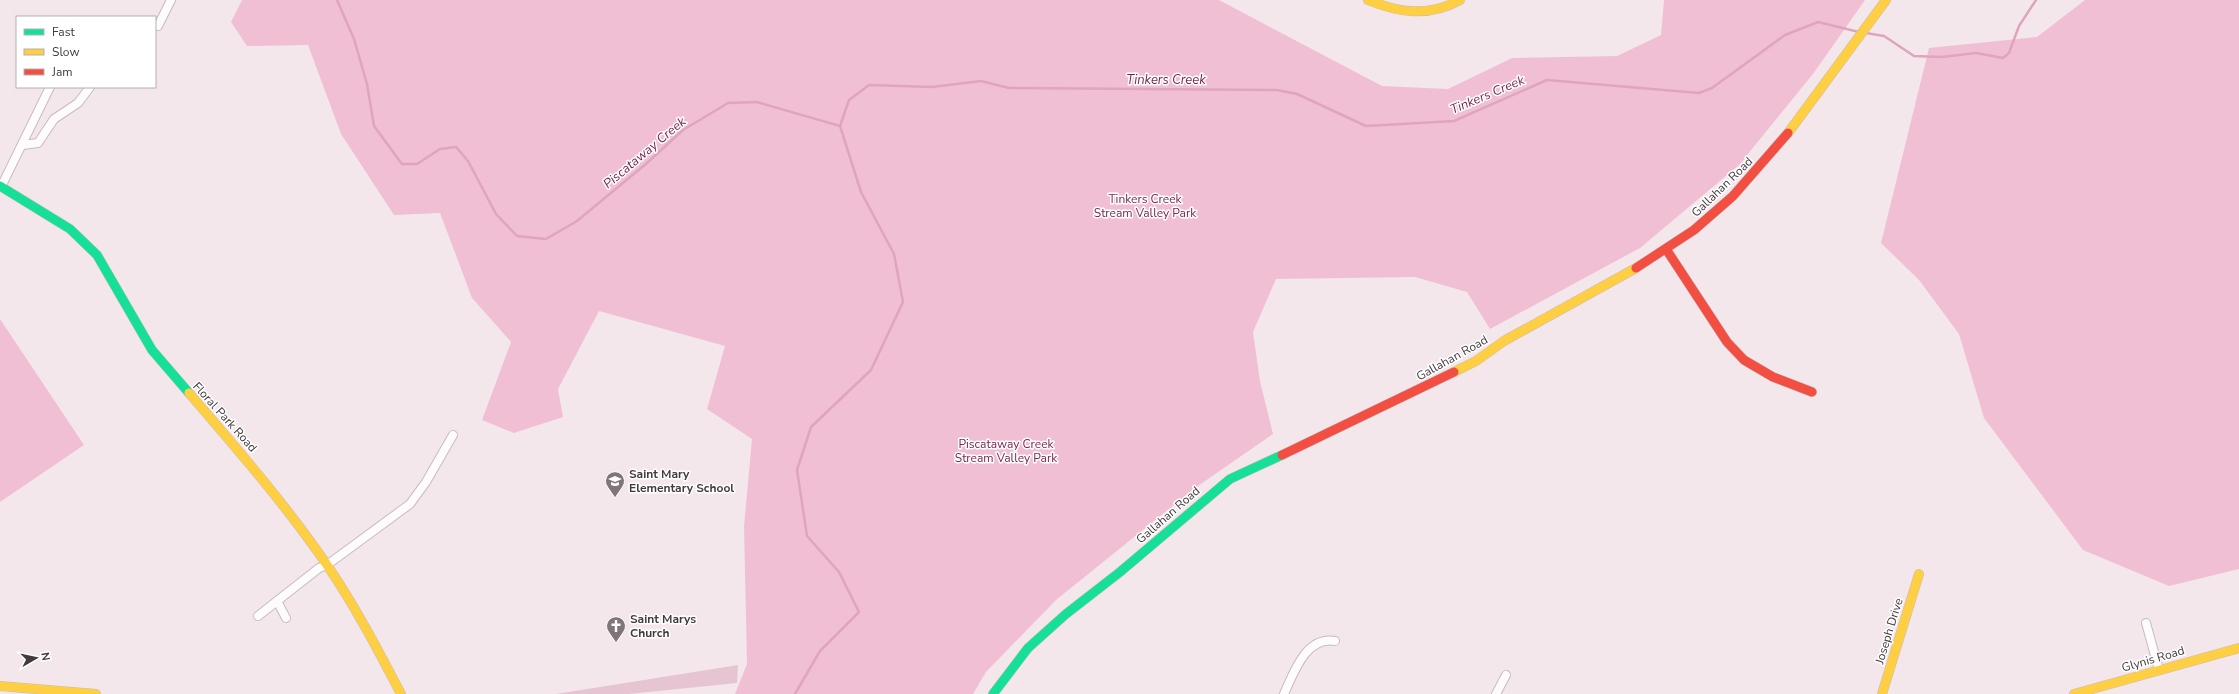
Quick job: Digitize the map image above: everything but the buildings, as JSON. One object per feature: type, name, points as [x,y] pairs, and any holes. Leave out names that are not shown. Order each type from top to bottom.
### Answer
[{"type":"street","points":[[158,26],[171,0]]},
{"type":"street","points":[[1368,0],[1386,8],[1410,12],[1442,9],[1460,0]]},
{"type":"street","name":"Gallahan Road","points":[[993,694],[1028,648],[1066,614],[1120,572],[1230,479],[1382,408],[1469,364],[1504,342],[1634,269],[1666,249],[1705,221],[1746,183],[1784,138],[1886,0]]},
{"type":"street","points":[[1,186],[23,145],[50,88]]},
{"type":"street","points":[[23,145],[38,143],[54,119],[78,103],[89,88]]},
{"type":"street","name":"Floral Park Road","points":[[1,186],[53,218],[89,245],[97,256],[152,350],[260,476],[327,565],[362,621],[401,694]]},
{"type":"street","points":[[1666,249],[1727,342],[1744,360],[1773,377],[1812,392]]},
{"type":"street","points":[[258,616],[319,568],[327,565],[410,504],[426,482],[453,434]]},
{"type":"street","name":"Joseph Drive","points":[[1882,694],[1919,574]]},
{"type":"street","points":[[278,601],[286,618]]},
{"type":"street","points":[[2146,624],[2159,670]]},
{"type":"street","points":[[1284,694],[1307,651],[1319,642],[1326,639],[1335,641]]},
{"type":"street","name":"Glynis Road","points":[[2074,694],[2239,648]]},
{"type":"street","points":[[1496,694],[1506,675]]},
{"type":"street","points":[[0,686],[96,694]]},
{"type":"shaded area","points":[[738,665],[737,683],[629,694],[556,694]]},
{"type":"green space","points":[[242,0],[1219,0],[1382,86],[1448,89],[1512,58],[1617,56],[1661,35],[1664,0],[1865,0],[1813,74],[1739,165],[1640,248],[1490,329],[1467,292],[1415,277],[1276,279],[1253,332],[1260,381],[1273,434],[1195,488],[1056,600],[986,672],[973,694],[735,694],[747,664],[744,526],[752,439],[707,409],[725,346],[599,311],[558,389],[563,417],[514,433],[482,420],[511,342],[472,298],[440,213],[394,215],[341,134],[308,45],[247,46],[231,22]]},
{"type":"green space","points":[[2085,0],[2239,0],[2239,569],[2169,586],[2083,550],[1984,418],[1959,334],[1919,280],[1881,243],[1929,48],[2037,37]]},
{"type":"green space","points":[[0,319],[84,445],[0,502]]},
{"type":"waterway","name":"Piscataway Creek","points":[[337,0],[354,39],[367,84],[374,126],[402,164],[417,164],[440,149],[456,147],[468,161],[496,214],[517,236],[546,239],[577,221],[647,163],[683,130],[728,103],[757,102],[840,126]]},
{"type":"waterway","name":"Tinkers Creek","points":[[1866,33],[1884,36],[1914,56],[1942,57],[1976,53],[2003,58],[2009,53],[2019,26],[2036,0]]},
{"type":"waterway","name":"Tinkers Creek","points":[[840,126],[849,100],[869,85],[932,87],[981,81],[1009,88],[1277,90],[1297,94],[1366,126],[1454,121],[1547,80],[1699,93],[1712,88],[1785,35],[1818,22],[1859,32]]},
{"type":"waterway","name":"Piscataway Creek","points":[[795,694],[820,651],[859,612],[839,572],[807,536],[797,470],[811,427],[871,370],[903,302],[894,254],[861,192],[840,126]]},
{"type":"traffic: fast","points":[[0,186],[70,229],[97,255],[152,350],[189,393]]},
{"type":"traffic: fast","points":[[993,694],[1028,648],[1066,614],[1120,572],[1230,479],[1282,455]]},
{"type":"traffic: slow","points":[[1368,0],[1391,8],[1414,11],[1437,9],[1460,0]]},
{"type":"traffic: slow","points":[[1788,133],[1886,0]]},
{"type":"traffic: slow","points":[[1454,372],[1476,361],[1504,341],[1636,268]]},
{"type":"traffic: slow","points":[[189,393],[278,499],[327,565],[357,612],[401,694]]},
{"type":"traffic: slow","points":[[1882,694],[1919,574]]},
{"type":"traffic: slow","points":[[2074,694],[2239,648]]},
{"type":"traffic: slow","points":[[0,686],[96,694]]},
{"type":"traffic: jam","points":[[1636,268],[1694,230],[1733,196],[1788,133]]},
{"type":"traffic: jam","points":[[1666,249],[1727,342],[1744,360],[1773,377],[1812,392]]},
{"type":"traffic: jam","points":[[1282,455],[1454,372]]},
{"type":"place","name":"Saint Mary Elementary School","points":[[615,498]]},
{"type":"place","name":"Saint Marys Church","points":[[616,643]]},
{"type":"park label","name":"Tinkers Creek Stream Valley Park","points":[[1145,206]]},
{"type":"park label","name":"Piscataway Creek Stream Valley Park","points":[[1006,451]]}]
